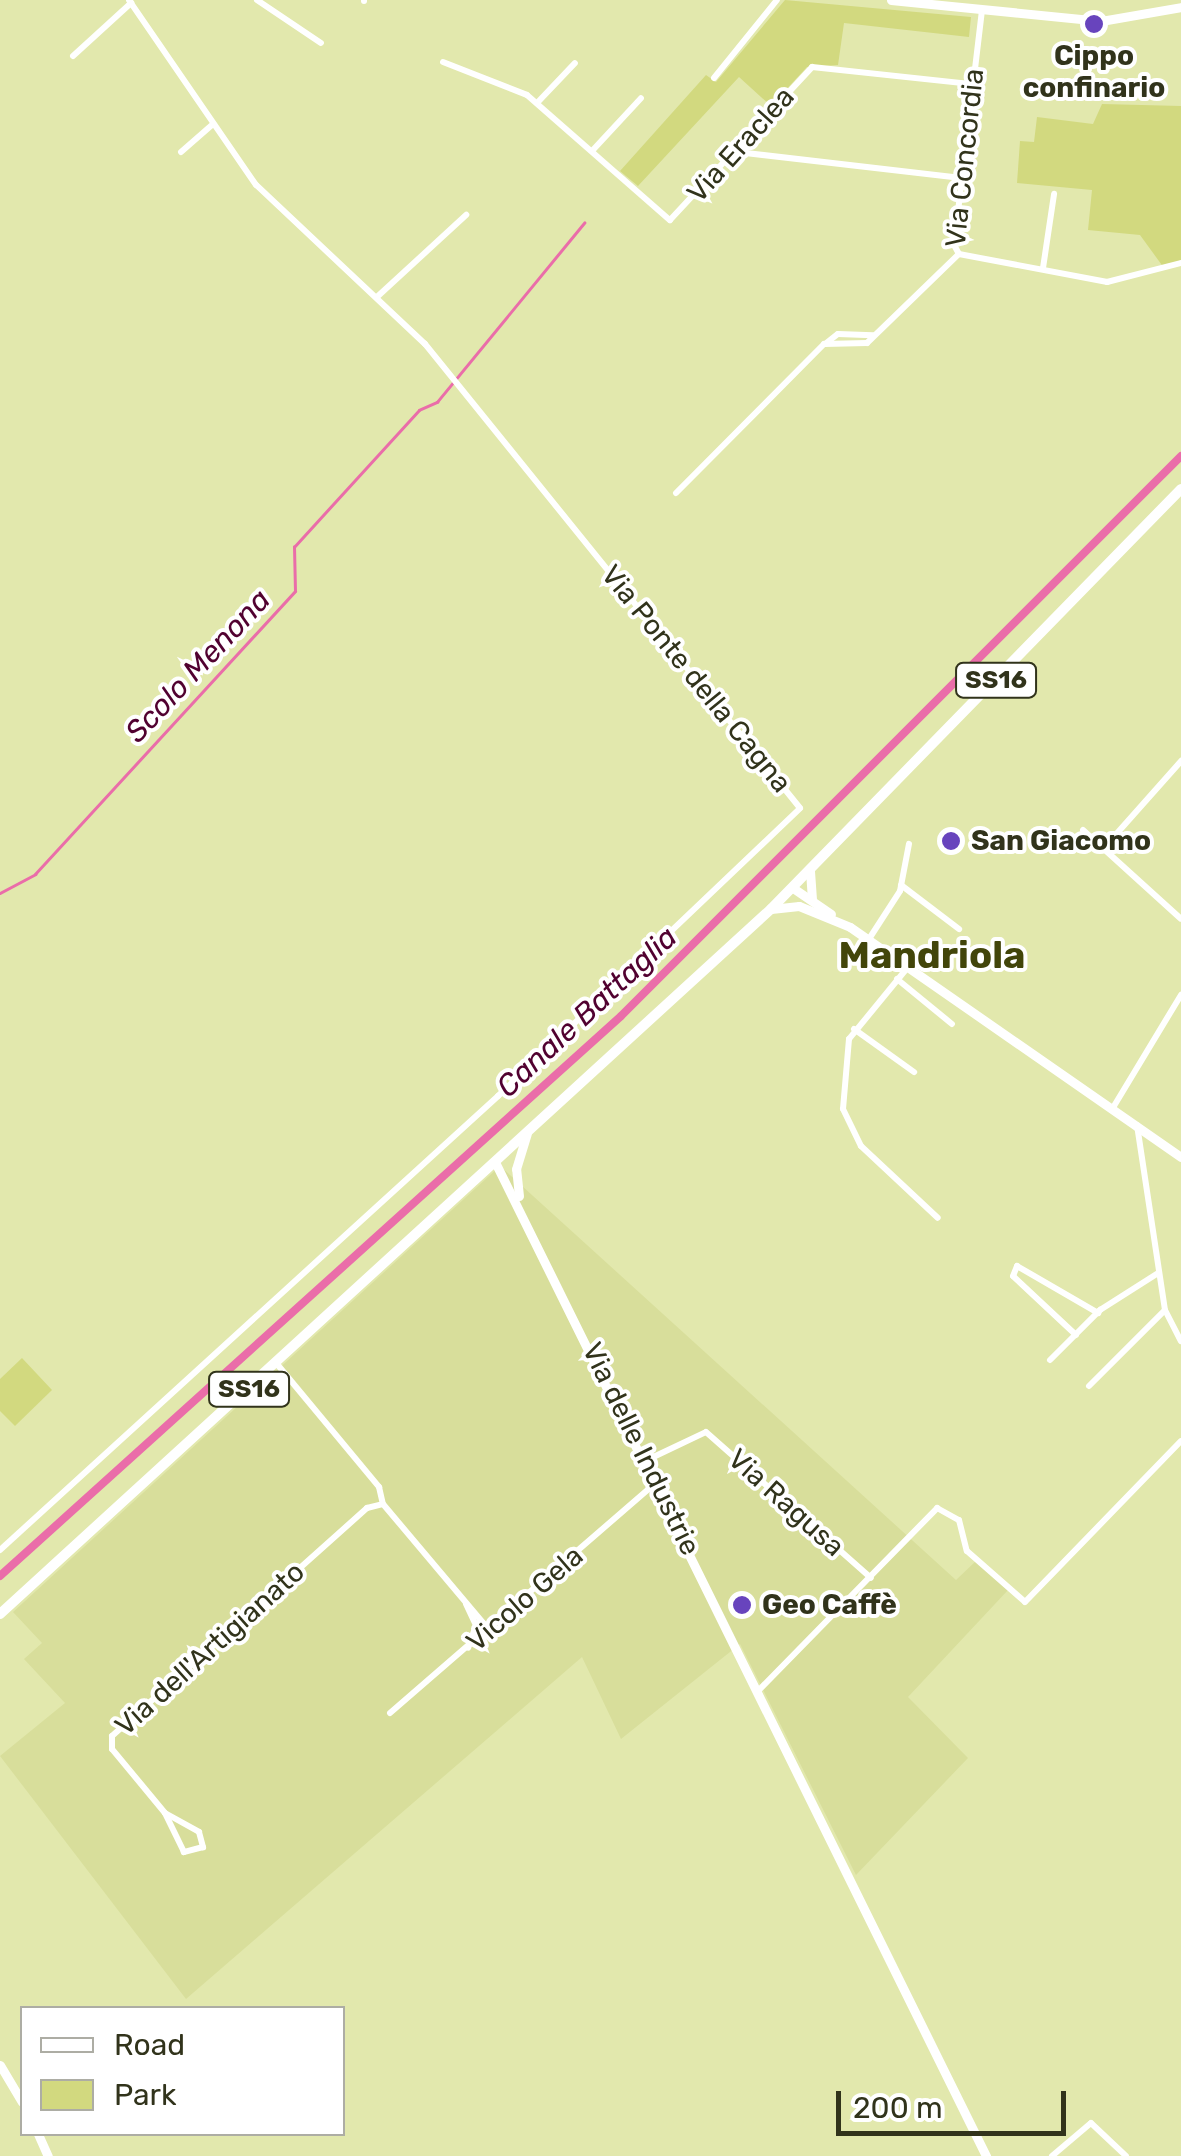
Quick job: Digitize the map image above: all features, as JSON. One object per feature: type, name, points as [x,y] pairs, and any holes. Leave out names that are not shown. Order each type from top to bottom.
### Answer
[{"type":"main road","name":"SS16","points":[[0,1614],[278,1364],[810,871],[1181,489]]},
{"type":"street","points":[[257,0],[321,43]]},
{"type":"street","points":[[714,78],[778,0]]},
{"type":"street","points":[[892,0],[1122,20],[1181,7]]},
{"type":"street","points":[[1025,14],[1028,0]]},
{"type":"street","name":"Via Ponte della Cagna","points":[[0,1550],[163,1403],[800,808],[454,378],[378,296],[266,195],[212,124],[130,2],[72,56]]},
{"type":"street","name":"Via Concordia","points":[[676,493],[824,344],[838,334],[876,334],[959,254],[962,178],[982,10]]},
{"type":"street","name":"Via Eraclea","points":[[443,62],[538,103],[670,220],[812,67],[972,84]]},
{"type":"street","points":[[538,103],[575,63]]},
{"type":"street","points":[[592,151],[641,98]]},
{"type":"street","points":[[181,152],[212,124]]},
{"type":"street","points":[[736,152],[962,178]]},
{"type":"street","points":[[1042,268],[1054,194]]},
{"type":"street","points":[[378,296],[466,215]]},
{"type":"street","points":[[959,254],[1107,282],[1181,263]]},
{"type":"street","points":[[1103,848],[1181,761]]},
{"type":"street","points":[[1083,830],[1181,919]]},
{"type":"street","points":[[869,940],[900,885],[910,844]]},
{"type":"street","points":[[810,871],[810,903]]},
{"type":"street","points":[[900,885],[959,929]]},
{"type":"street","points":[[791,889],[1114,1106],[1181,1157]]},
{"type":"street","points":[[771,908],[810,903]]},
{"type":"street","points":[[909,966],[854,1030],[840,1086],[850,1131],[938,1218]]},
{"type":"street","points":[[898,979],[952,1024]]},
{"type":"street","points":[[1114,1106],[1181,996]]},
{"type":"street","points":[[854,1030],[914,1072]]},
{"type":"street","points":[[1138,1124],[1165,1310],[1181,1340]]},
{"type":"street","name":"Via delle Industrie","points":[[516,1169],[528,1132]]},
{"type":"street","name":"Via delle Industrie","points":[[505,1152],[516,1169],[523,1208]]},
{"type":"street","name":"Via delle Industrie","points":[[495,1162],[523,1208],[658,1481],[986,2156]]},
{"type":"street","points":[[1076,1335],[1013,1276],[1016,1266],[1098,1313]]},
{"type":"street","points":[[1050,1360],[1098,1313],[1158,1273]]},
{"type":"street","points":[[1090,1386],[1165,1310]]},
{"type":"street","points":[[278,1364],[379,1487],[383,1504],[490,1631]]},
{"type":"street","name":"Via Ragusa","points":[[647,1460],[706,1432],[871,1578]]},
{"type":"street","points":[[760,1690],[936,1508],[947,1508],[964,1527],[968,1551],[1025,1602],[1181,1441]]},
{"type":"street","name":"Vicolo Gela","points":[[390,1713],[490,1631],[658,1481]]},
{"type":"street","name":"Via dell'Artigianato","points":[[166,1813],[112,1749],[112,1736],[367,1508],[383,1504]]},
{"type":"street","points":[[464,1598],[476,1625],[468,1650]]},
{"type":"street","points":[[166,1813],[204,1837],[195,1854],[179,1846],[166,1813]]},
{"type":"street","points":[[0,2065],[20,2099]]},
{"type":"street","points":[[1052,2156],[1091,2123],[1126,2156]]},
{"type":"shaded area","points":[[500,1166],[956,1580],[977,1560],[1009,1589],[908,1697],[968,1758],[856,1875],[740,1644],[621,1739],[582,1657],[186,1999],[0,1756],[65,1703],[24,1659],[42,1643],[13,1612]]},
{"type":"green space","points":[[785,0],[971,17],[969,37],[844,23],[838,65],[807,67],[771,106],[739,77],[638,186],[620,171],[706,75],[716,82]]},
{"type":"green space","points":[[1102,104],[1181,106],[1181,260],[1164,268],[1140,235],[1088,230],[1092,190],[1017,183],[1020,141],[1034,142],[1037,117],[1093,124]]},
{"type":"green space","points":[[22,1358],[52,1390],[15,1426],[0,1411],[0,1379]]},
{"type":"waterway","name":"Scolo Menona","points":[[0,893],[35,874],[295,591],[294,547],[419,410],[437,402],[584,223]]},
{"type":"waterway","name":"Canale Battaglia","points":[[0,1576],[621,1016],[1181,456]]},
{"type":"place","name":"Cippo confinario","points":[[1094,24]]},
{"type":"place","name":"San Giacomo","points":[[951,841]]},
{"type":"place","name":"Geo Caffè","points":[[742,1605]]},
{"type":"district","name":"Mandriola","points":[[932,956]]}]
